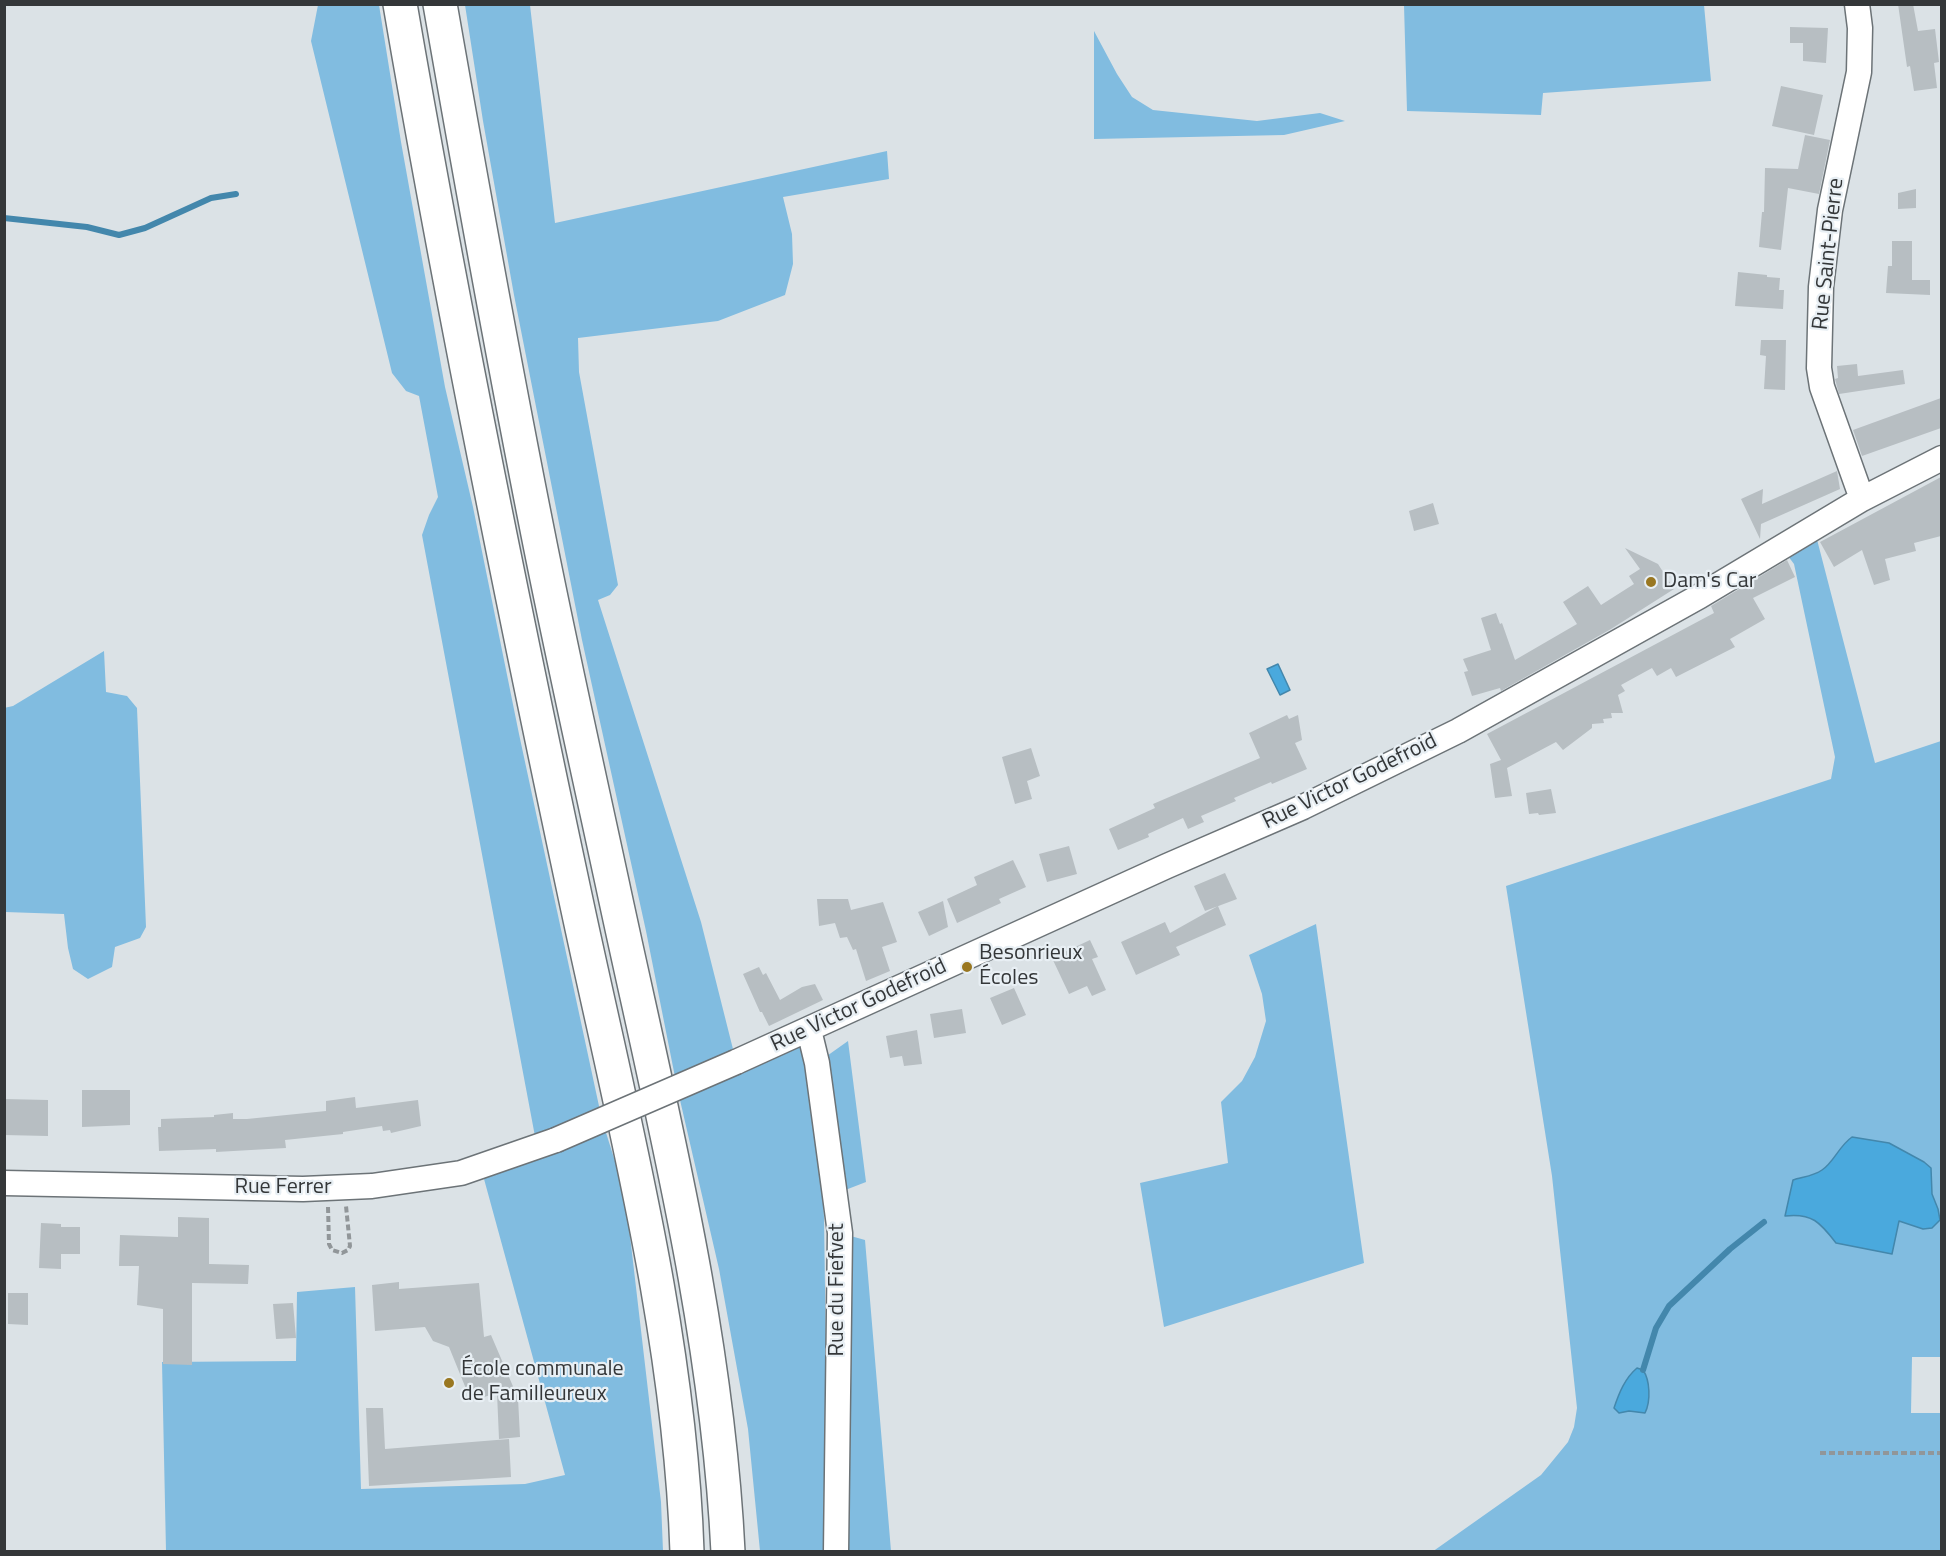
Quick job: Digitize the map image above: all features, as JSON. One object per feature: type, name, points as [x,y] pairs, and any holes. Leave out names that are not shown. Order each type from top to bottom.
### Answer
[{"type":"highway","points":[[400,4],[466,372],[641,1205],[670,1361],[686,1509],[687,1551]]},
{"type":"highway","points":[[440,4],[472,191],[538,537],[683,1215],[709,1362],[726,1507],[728,1551]]},
{"type":"street","name":"Rue Saint-Pierre","points":[[1857,4],[1860,28],[1859,72],[1830,210],[1821,287],[1819,368],[1822,387],[1862,500]]},
{"type":"street","name":"Rue Victor Godefroid","points":[[556,1140],[809,1030],[1303,807],[1458,731],[1700,596],[1862,500],[1941,458]]},
{"type":"street","name":"Rue du Fiefvet","points":[[809,1030],[817,1063],[840,1233],[836,1551]]},
{"type":"street","name":"Rue Ferrer","points":[[4,1183],[347,1188],[461,1173],[556,1140]]},
{"type":"path","points":[[317,1189],[327,1200],[329,1244],[332,1250],[342,1253],[351,1246],[345,1200],[347,1188]]},
{"type":"path","points":[[1820,1453],[1941,1453]]},
{"type":"shaded area","points":[[318,5],[379,5],[445,387],[473,507],[602,1120],[625,1193],[661,1502],[663,1551],[166,1551],[162,1362],[296,1361],[297,1292],[355,1287],[361,1489],[525,1484],[565,1475],[481,1168],[537,1147],[422,535],[438,497],[419,396],[406,391],[392,373],[311,41]]},
{"type":"shaded area","points":[[465,5],[530,5],[555,223],[887,151],[889,179],[783,197],[792,234],[793,264],[785,295],[718,321],[578,338],[579,372],[618,585],[610,595],[598,600],[701,922],[736,1061],[793,1045],[800,1048],[815,1063],[824,1217],[826,1360],[823,1551],[760,1551],[748,1429],[719,1269],[677,1087],[646,931],[582,640],[514,295]]},
{"type":"shaded area","points":[[1404,5],[1704,5],[1711,81],[1543,93],[1541,115],[1407,111]]},
{"type":"shaded area","points":[[1094,31],[1132,97],[1153,110],[1257,121],[1320,113],[1345,121],[1284,135],[1094,139]]},
{"type":"shaded area","points":[[1814,528],[1875,763],[1941,741],[1942,1357],[1912,1357],[1911,1413],[1941,1413],[1941,1551],[1432,1552],[1541,1475],[1568,1442],[1574,1427],[1577,1408],[1552,1176],[1506,886],[1831,779],[1835,757],[1794,564],[1782,548]]},
{"type":"shaded area","points":[[104,651],[106,692],[127,696],[137,708],[146,927],[140,938],[115,947],[112,967],[88,979],[73,969],[64,914],[5,912],[4,708],[13,706]]},
{"type":"shaded area","points":[[1278,664],[1290,690],[1280,695],[1267,669]]},
{"type":"shaded area","points":[[1316,924],[1364,1263],[1164,1327],[1140,1183],[1228,1163],[1221,1102],[1242,1081],[1255,1057],[1266,1021],[1262,994],[1249,955]]},
{"type":"shaded area","points":[[848,1041],[866,1182],[835,1194],[817,1063]]},
{"type":"shaded area","points":[[1852,1137],[1889,1143],[1931,1168],[1932,1194],[1940,1220],[1932,1228],[1923,1229],[1899,1221],[1892,1254],[1836,1243],[1815,1220],[1802,1216],[1785,1216],[1793,1180],[1822,1170]]},
{"type":"shaded area","points":[[840,1233],[865,1240],[891,1551],[836,1552]]},
{"type":"shaded area","points":[[1637,1368],[1643,1370],[1648,1385],[1649,1397],[1645,1413],[1629,1411],[1619,1413],[1614,1408],[1618,1397],[1626,1381]]},
{"type":"building","points":[[1898,4],[1913,4],[1918,31],[1935,29],[1939,62],[1934,63],[1937,88],[1914,91],[1910,66],[1907,67]]},
{"type":"building","points":[[1790,27],[1828,28],[1826,63],[1803,61],[1803,43],[1790,43]]},
{"type":"building","points":[[1781,86],[1823,95],[1814,135],[1772,126]]},
{"type":"building","points":[[1805,135],[1830,140],[1819,194],[1788,188],[1781,250],[1759,247],[1762,212],[1764,212],[1765,168],[1798,169]]},
{"type":"building","points":[[1916,189],[1916,208],[1898,209],[1898,193]]},
{"type":"building","points":[[1892,241],[1912,241],[1912,280],[1930,280],[1930,295],[1886,293],[1888,266],[1892,266]]},
{"type":"building","points":[[1738,272],[1780,278],[1779,290],[1784,290],[1783,309],[1735,306]]},
{"type":"building","points":[[1761,340],[1786,340],[1785,390],[1764,389],[1766,356],[1760,355]]},
{"type":"building","points":[[1857,364],[1858,376],[1903,370],[1905,384],[1839,394],[1835,379],[1838,378],[1837,366]]},
{"type":"building","points":[[1941,398],[1941,428],[1862,456],[1853,430]]},
{"type":"building","points":[[1837,471],[1840,489],[1761,524],[1760,539],[1741,499],[1763,489],[1762,504]]},
{"type":"building","points":[[1941,477],[1941,536],[1914,543],[1916,551],[1885,559],[1890,580],[1874,585],[1862,550],[1834,567],[1820,542]]},
{"type":"building","points":[[1433,503],[1439,524],[1414,531],[1409,511]]},
{"type":"building","points":[[1625,548],[1658,564],[1674,589],[1611,629],[1501,691],[1500,688],[1472,696],[1464,672],[1468,671],[1463,659],[1491,650],[1481,618],[1496,613],[1500,624],[1502,623],[1515,660],[1577,624],[1563,602],[1588,586],[1601,605],[1634,584],[1629,576],[1640,569]]},
{"type":"building","points":[[1787,560],[1795,577],[1753,598],[1765,619],[1730,639],[1735,647],[1676,677],[1671,668],[1657,676],[1652,668],[1621,685],[1625,691],[1618,695],[1623,713],[1611,713],[1612,718],[1603,719],[1604,723],[1592,724],[1592,728],[1563,750],[1556,742],[1507,768],[1512,796],[1495,798],[1490,764],[1501,760],[1487,734],[1714,613],[1711,606]]},
{"type":"building","points":[[1287,715],[1289,719],[1298,715],[1302,740],[1295,743],[1307,769],[1234,798],[1236,801],[1201,816],[1204,822],[1188,829],[1183,818],[1148,834],[1149,837],[1118,850],[1109,829],[1155,808],[1153,804],[1260,758],[1249,733]]},
{"type":"building","points":[[1031,748],[1040,776],[1027,781],[1032,799],[1015,804],[1002,757]]},
{"type":"building","points":[[1551,789],[1556,813],[1529,814],[1526,793]]},
{"type":"building","points":[[1069,846],[1077,874],[1047,882],[1039,854]]},
{"type":"building","points":[[1013,860],[1026,887],[999,899],[1001,903],[957,923],[947,899],[977,885],[974,877]]},
{"type":"building","points":[[1225,873],[1237,899],[1205,911],[1194,886]]},
{"type":"building","points":[[817,899],[848,899],[851,910],[883,902],[897,942],[882,947],[890,971],[866,981],[856,949],[853,950],[847,937],[840,938],[835,923],[819,926]]},
{"type":"building","points":[[943,901],[948,927],[929,936],[918,912]]},
{"type":"building","points":[[1218,906],[1226,925],[1176,947],[1180,955],[1136,975],[1121,942],[1165,922],[1170,933]]},
{"type":"building","points":[[1090,940],[1098,957],[1092,959],[1106,990],[1092,996],[1087,986],[1069,994],[1052,958]]},
{"type":"building","points":[[759,967],[763,975],[766,973],[780,1000],[802,987],[815,984],[823,1000],[769,1026],[743,974]]},
{"type":"building","points":[[1014,988],[1026,1015],[1002,1025],[990,998]]},
{"type":"building","points":[[962,1009],[966,1033],[934,1038],[930,1014]]},
{"type":"building","points":[[917,1030],[922,1064],[904,1066],[902,1056],[890,1058],[886,1036]]},
{"type":"building","points":[[82,1090],[130,1090],[130,1125],[82,1127]]},
{"type":"building","points":[[355,1097],[356,1108],[418,1100],[421,1126],[391,1133],[390,1130],[383,1131],[382,1126],[343,1132],[343,1134],[285,1140],[286,1148],[216,1152],[216,1149],[159,1151],[158,1127],[161,1127],[161,1119],[214,1117],[214,1115],[233,1113],[233,1119],[247,1119],[326,1111],[326,1101]]},
{"type":"building","points":[[4,1099],[48,1100],[48,1136],[4,1135]]},
{"type":"building","points":[[178,1217],[209,1218],[209,1264],[249,1265],[248,1284],[192,1283],[192,1365],[163,1364],[163,1309],[137,1305],[139,1266],[119,1266],[120,1235],[178,1237]]},
{"type":"building","points":[[41,1223],[61,1224],[61,1227],[80,1227],[80,1254],[61,1254],[61,1269],[39,1268]]},
{"type":"building","points":[[399,1282],[399,1289],[479,1283],[484,1337],[491,1335],[518,1398],[520,1437],[499,1439],[497,1393],[471,1401],[449,1347],[433,1341],[425,1327],[375,1331],[372,1285]]},
{"type":"building","points":[[8,1293],[28,1293],[28,1325],[8,1324]]},
{"type":"building","points":[[293,1303],[296,1338],[276,1339],[273,1304]]},
{"type":"building","points":[[366,1408],[383,1408],[385,1449],[509,1439],[511,1477],[369,1486]]},
{"type":"waterway","points":[[4,218],[87,227],[119,235],[145,228],[211,198],[236,194]]},
{"type":"waterway","points":[[1643,1370],[1656,1328],[1669,1306],[1730,1249],[1764,1222]]},
{"type":"place","name":"Dam's Car","points":[[1651,582]]},
{"type":"place","name":"Besonrieux Écoles","points":[[967,967]]},
{"type":"place","name":"École communale de Familleureux","points":[[449,1383]]}]
